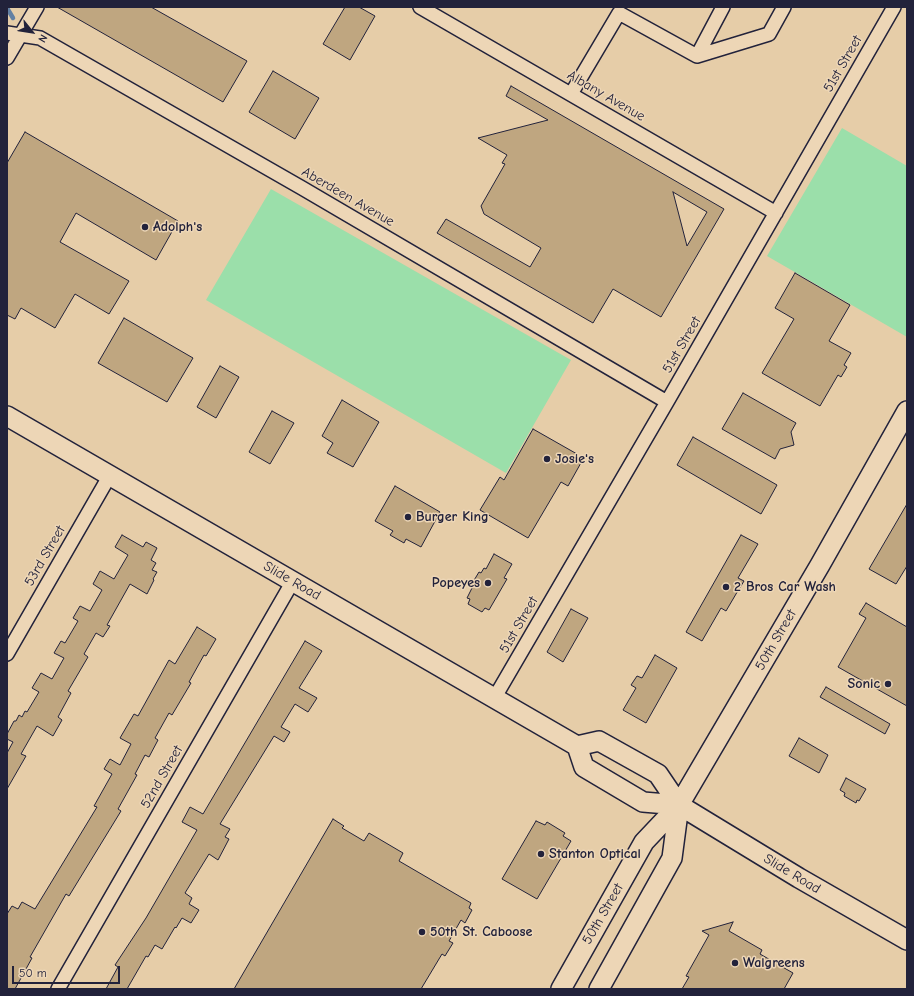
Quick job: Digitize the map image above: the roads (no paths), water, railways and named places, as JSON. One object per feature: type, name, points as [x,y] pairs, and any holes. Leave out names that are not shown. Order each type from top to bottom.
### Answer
[{"type":"main road","name":"50th Street","points":[[561,989],[644,842],[679,805],[827,552],[907,411]]},
{"type":"main road","name":"Slide Road","points":[[7,416],[495,697],[577,746],[584,767],[643,802],[679,805]]},
{"type":"main road","name":"Slide Road","points":[[577,746],[599,741],[658,774],[679,805],[799,878],[907,940]]},
{"type":"main road","name":"50th Street","points":[[599,989],[672,858],[679,805]]},
{"type":"street","points":[[7,58],[37,7]]},
{"type":"street","name":"Albany Avenue","points":[[420,7],[776,213]]},
{"type":"street","points":[[697,56],[723,7]]},
{"type":"street","points":[[571,94],[615,10],[697,56],[769,34],[784,7]]},
{"type":"street","name":"51st Street","points":[[495,697],[667,402],[894,7]]},
{"type":"street","name":"Aberdeen Avenue","points":[[7,33],[40,38],[302,188],[667,402]]},
{"type":"street","name":"53rd Street","points":[[7,654],[110,475]]},
{"type":"street","name":"52nd Street","points":[[58,989],[293,581]]},
{"type":"waterway","points":[[7,8],[13,18]]},
{"type":"place","name":"Adolph's","points":[[145,227]]},
{"type":"place","name":"Josie's","points":[[547,459]]},
{"type":"place","name":"Burger King","points":[[408,517]]},
{"type":"place","name":"Popeyes","points":[[488,583]]},
{"type":"place","name":"2 Bros Car Wash","points":[[726,587]]},
{"type":"place","name":"Sonic","points":[[888,684]]},
{"type":"place","name":"Stanton Optical","points":[[541,854]]},
{"type":"place","name":"50th St. Caboose","points":[[422,932]]},
{"type":"place","name":"Walgreens","points":[[735,963]]}]
